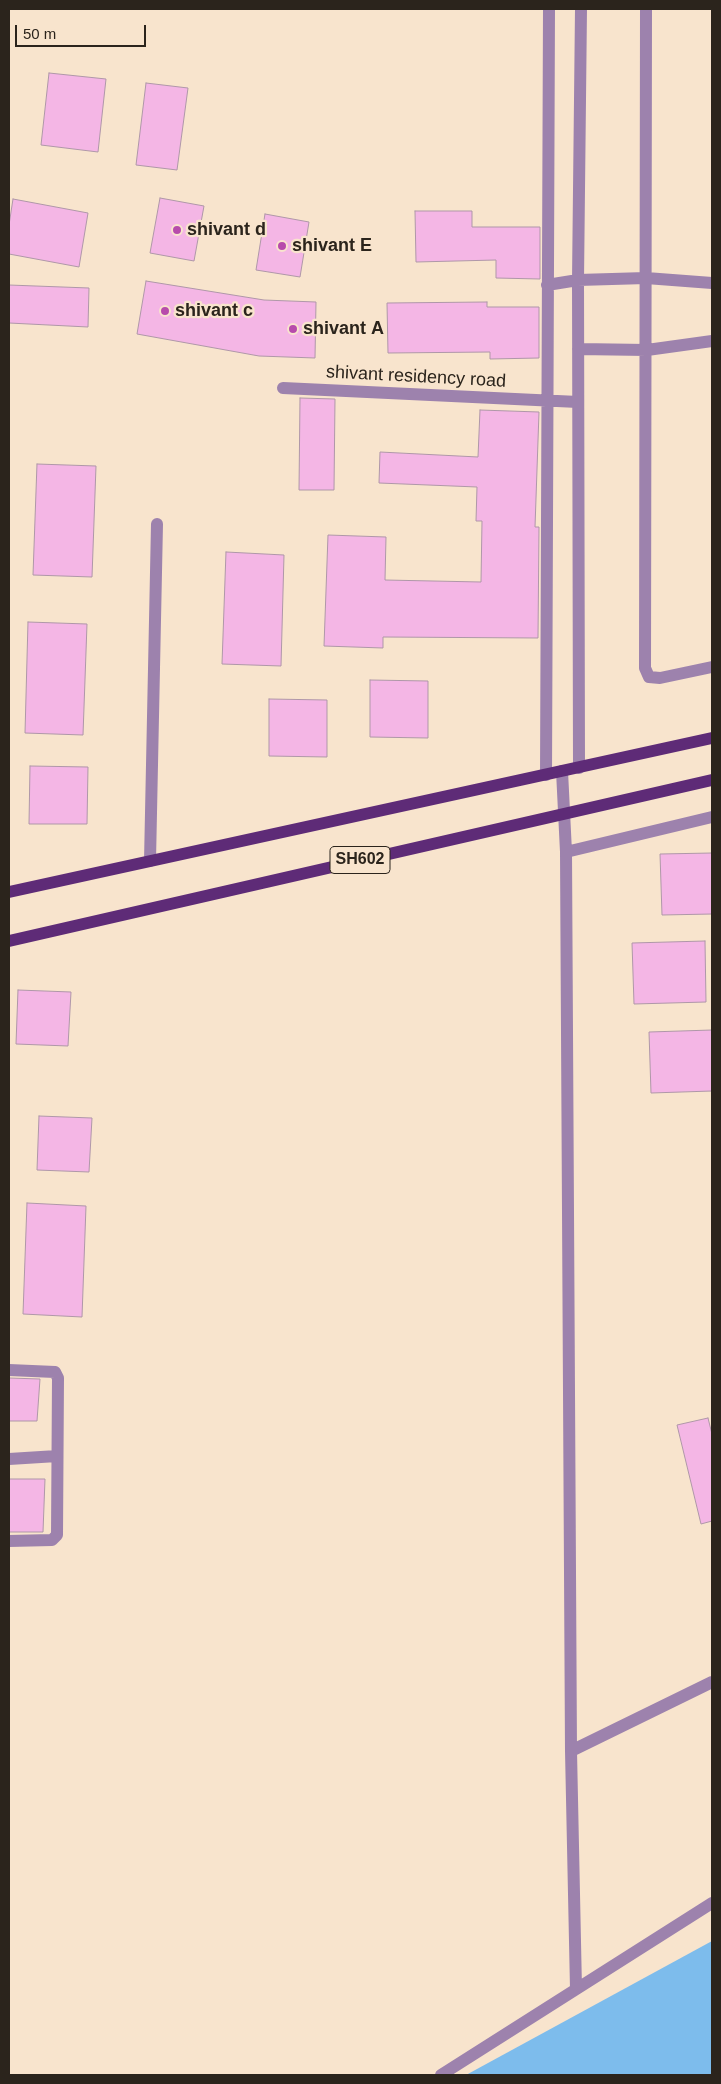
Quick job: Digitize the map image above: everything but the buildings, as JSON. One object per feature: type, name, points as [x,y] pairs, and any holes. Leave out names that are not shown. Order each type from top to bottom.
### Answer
[{"type":"main road","name":"SH602","points":[[9,892],[712,738]]},
{"type":"main road","name":"SH602","points":[[9,940],[712,780]]},
{"type":"street","points":[[546,775],[549,9]]},
{"type":"street","points":[[578,768],[578,280],[581,9]]},
{"type":"street","points":[[646,9],[647,350],[645,668],[649,677],[660,678],[712,667]]},
{"type":"street","points":[[547,285],[578,280],[646,278],[712,283]]},
{"type":"street","points":[[578,350],[647,350],[712,341]]},
{"type":"street","name":"shivant residency road","points":[[283,388],[578,402]]},
{"type":"street","points":[[150,861],[157,524]]},
{"type":"street","points":[[562,771],[566,852],[571,1751],[576,1989]]},
{"type":"street","points":[[566,852],[712,817]]},
{"type":"street","points":[[9,1370],[55,1372],[58,1378],[57,1535],[52,1540],[9,1541]]},
{"type":"street","points":[[9,1459],[57,1456]]},
{"type":"street","points":[[571,1751],[712,1682]]},
{"type":"street","points":[[441,2075],[712,1903]]},
{"type":"water","points":[[712,1941],[712,2075],[466,2075]]},
{"type":"place","name":"shivant d","points":[[177,230]]},
{"type":"place","name":"shivant E","points":[[282,246]]},
{"type":"place","name":"shivant c","points":[[165,311]]},
{"type":"place","name":"shivant A","points":[[293,329]]}]
